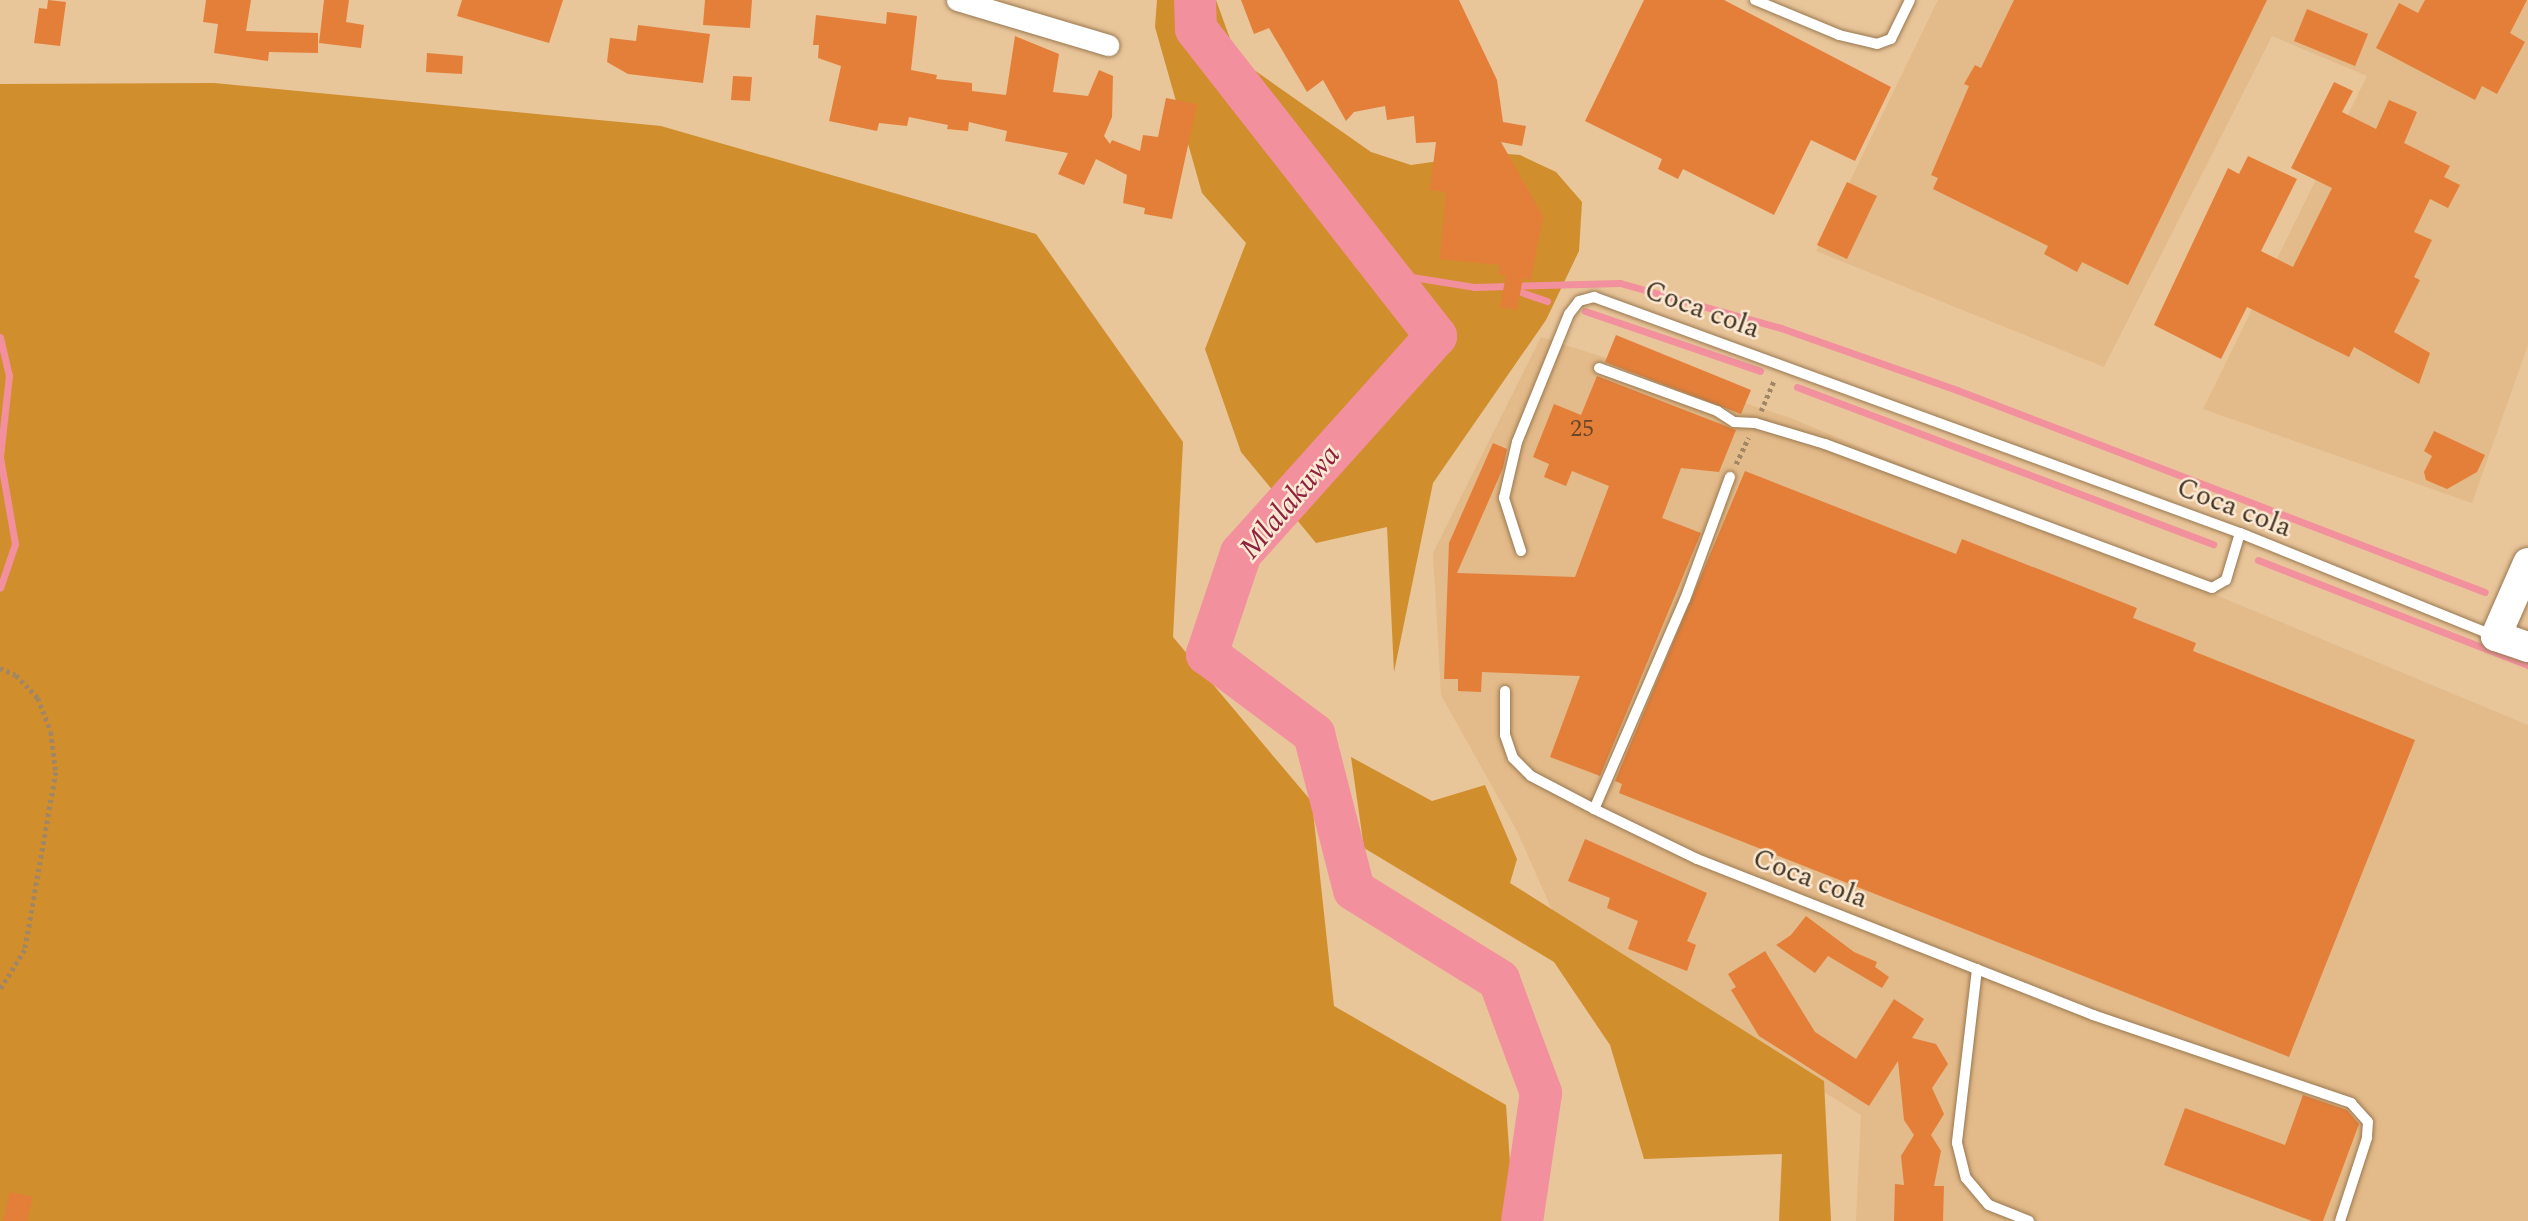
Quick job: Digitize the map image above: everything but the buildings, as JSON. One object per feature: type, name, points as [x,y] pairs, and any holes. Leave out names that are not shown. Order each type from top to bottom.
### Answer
[{"type":"main road","points":[[2528,563],[2496,636],[2528,648]]},
{"type":"street","points":[[957,0],[1108,45]]},
{"type":"lane","points":[[1755,0],[1839,35],[1877,44],[1891,39],[1910,0]]},
{"type":"lane","name":"Coca cola","points":[[1521,551],[1504,498],[1517,442],[1550,356],[1578,301],[1600,298],[2240,533],[2496,636]]},
{"type":"lane","points":[[1599,368],[1717,411],[1734,422],[1784,430],[1825,444],[2212,588],[2227,580],[2240,533]]},
{"type":"lane","points":[[1594,808],[1685,599],[1730,477]]},
{"type":"lane","name":"Coca cola","points":[[1505,691],[1505,735],[1513,758],[1531,776],[1697,859],[2093,1015],[2351,1103],[2368,1122],[2367,1138],[2340,1221]]},
{"type":"lane","points":[[1977,969],[1957,1143],[1966,1178],[1989,1205],[2029,1221]]},
{"type":"path","points":[[0,668],[16,675],[38,698],[51,732],[56,772],[25,950],[0,990]]},
{"type":"shaded area","points":[[1157,0],[1216,0],[1237,58],[1371,152],[1411,165],[1496,153],[1520,155],[1556,172],[1582,202],[1579,251],[1546,320],[1433,483],[1394,672],[1387,527],[1316,543],[1241,452],[1205,349],[1246,243],[1202,193],[1155,27]]},
{"type":"shaded area","points":[[1938,0],[2528,0],[2528,345],[2472,503],[2203,409],[2367,76],[2272,36],[2104,367],[1816,251]]},
{"type":"shaded area","points":[[214,83],[661,126],[1036,234],[1183,442],[1173,637],[1312,802],[1334,1006],[1506,1105],[1514,1221],[0,1221],[0,84]]},
{"type":"shaded area","points":[[1541,337],[1788,417],[2528,725],[2528,1221],[1856,1221],[1861,1115],[1560,928],[1517,831],[1441,695],[1433,553]]},
{"type":"shaded area","points":[[1351,757],[1432,801],[1485,785],[1517,859],[1510,883],[1824,1081],[1831,1221],[1779,1221],[1782,1154],[1644,1159],[1610,1045],[1554,962],[1364,848]]},
{"type":"waterway","name":"Mlalakuwa","points":[[1195,0],[1196,29],[1436,336],[1241,553],[1207,654],[1314,734],[1354,890],[1499,980],[1541,1093],[1522,1221]]},
{"type":"waterway","points":[[1387,273],[1474,287],[1620,283],[1781,328],[1957,390],[2485,592]]},
{"type":"waterway","points":[[1512,289],[1547,301]]},
{"type":"waterway","points":[[1585,311],[1760,371]]},
{"type":"waterway","points":[[0,337],[9,375],[0,457],[15,544],[0,588]]},
{"type":"waterway","points":[[1797,387],[2213,544]]},
{"type":"waterway","points":[[2258,560],[2528,665]]}]
